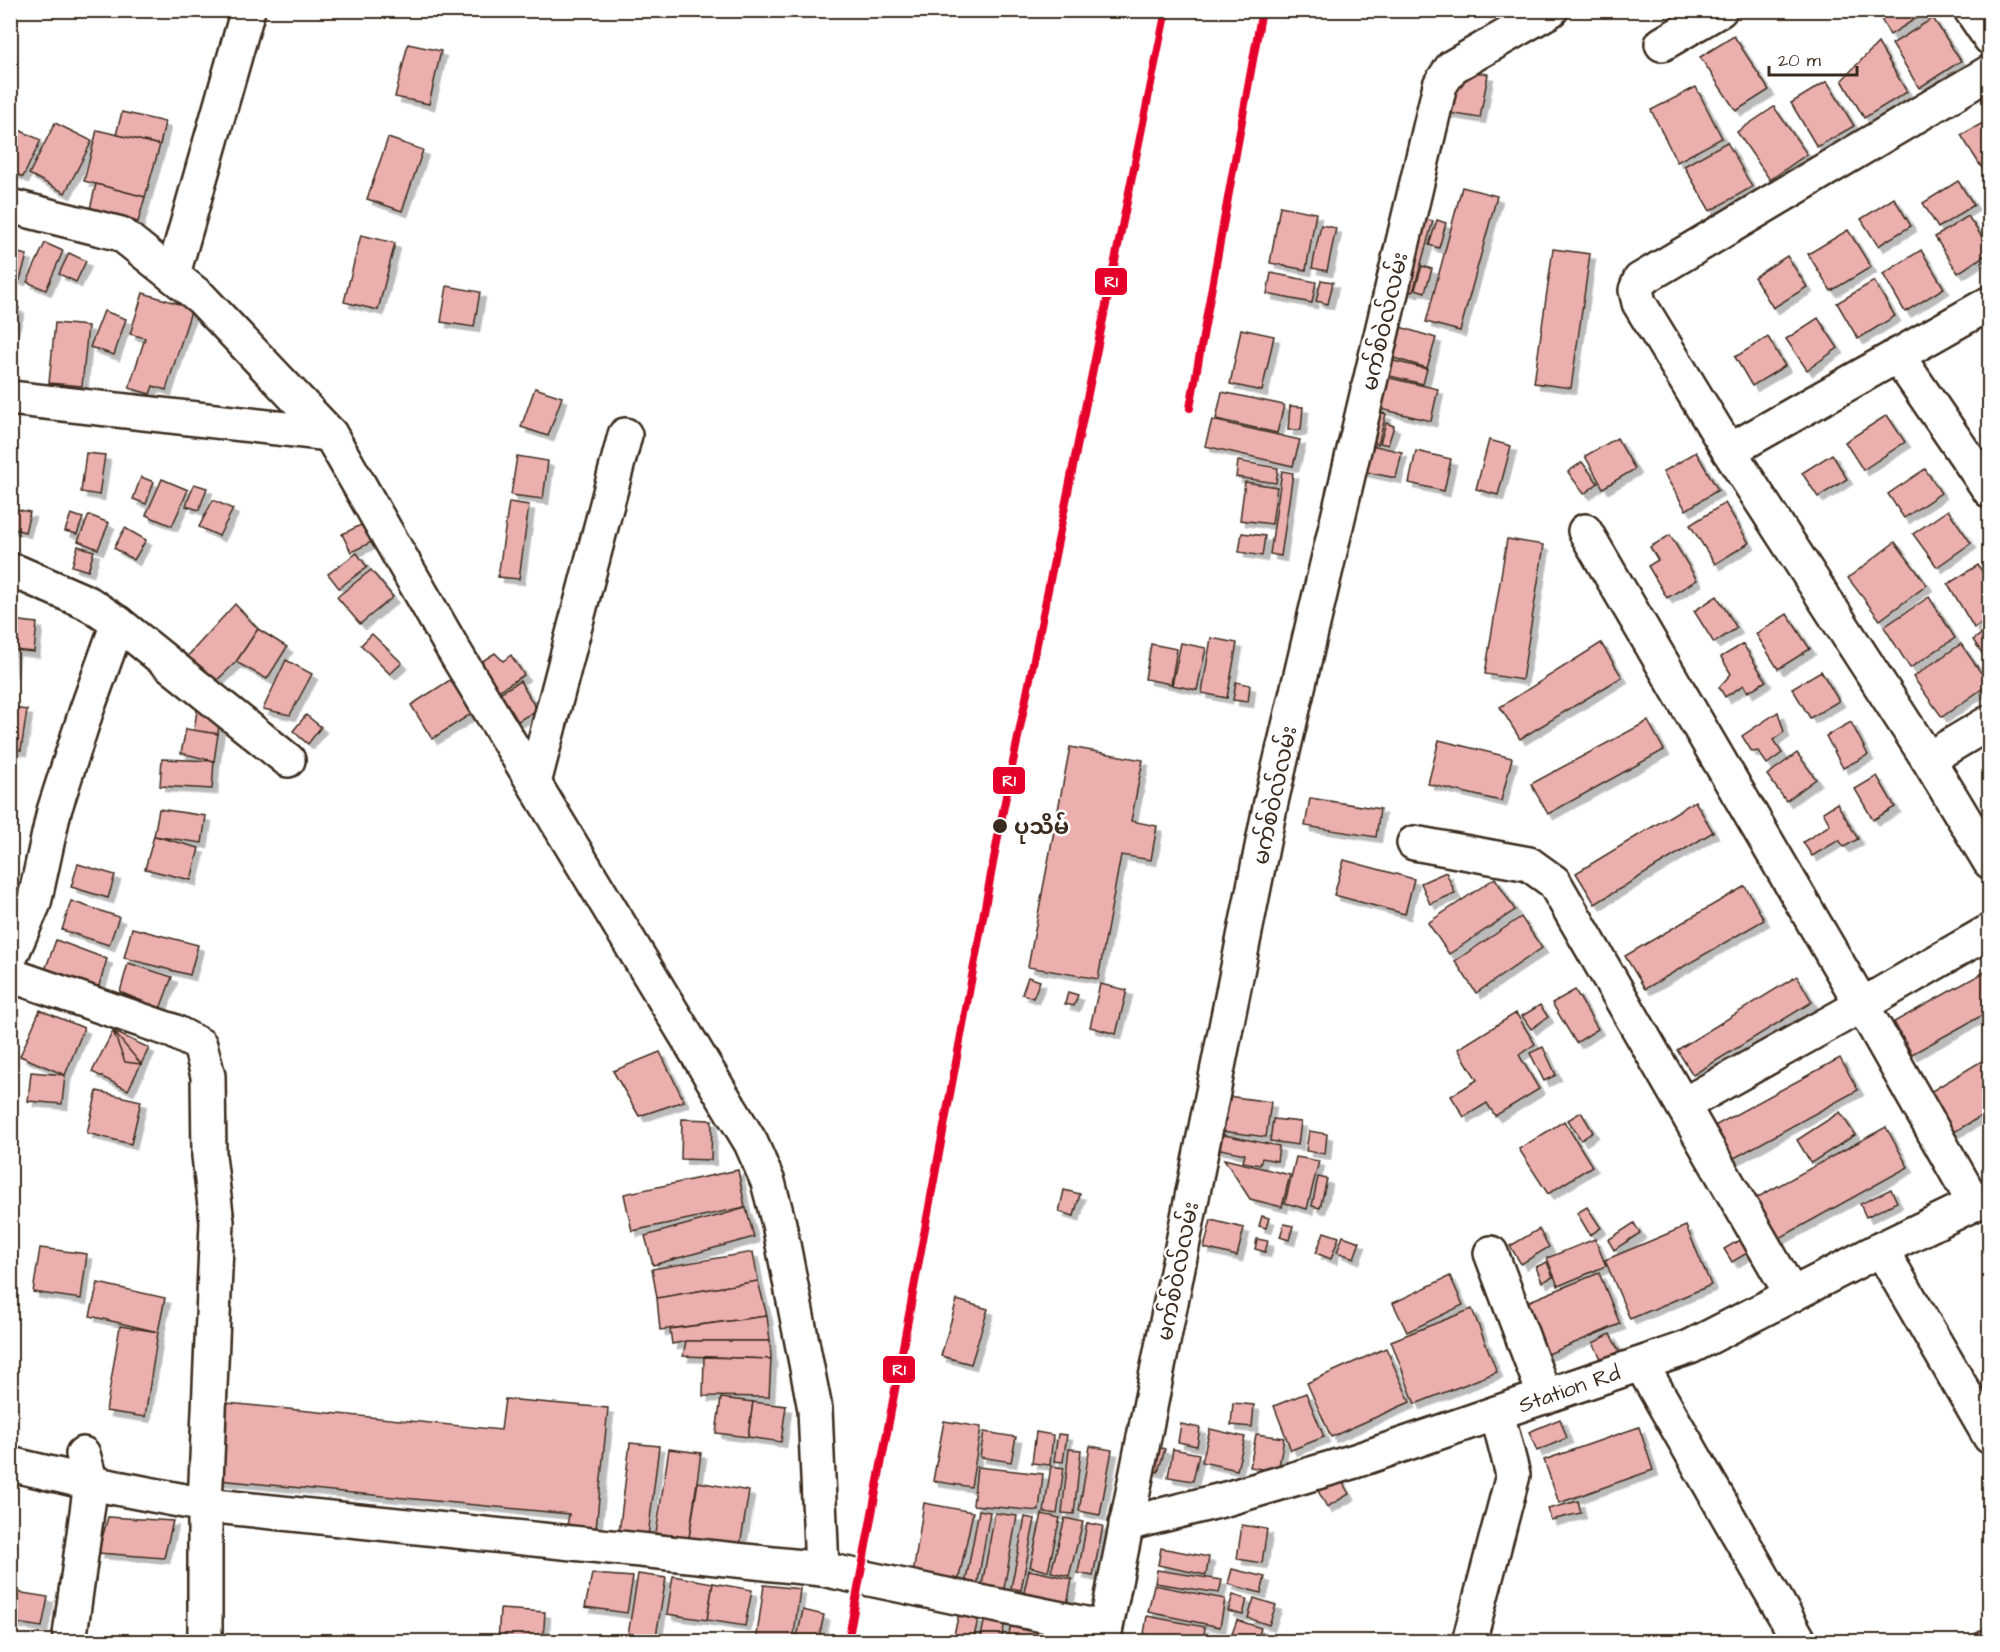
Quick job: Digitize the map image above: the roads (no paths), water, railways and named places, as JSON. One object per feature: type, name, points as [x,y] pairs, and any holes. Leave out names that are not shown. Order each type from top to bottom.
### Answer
[{"type":"street","points":[[173,274],[248,10]]},
{"type":"street","name":"မက်စ်ဝဲလ်လမ်း","points":[[1104,1635],[1271,802],[1440,85],[1452,68],[1551,10]]},
{"type":"street","points":[[1662,44],[1720,10]]},
{"type":"street","points":[[1971,10],[1989,38]]},
{"type":"street","points":[[1989,72],[1640,280],[1636,290],[1639,303],[1729,451],[1928,759],[1989,862]]},
{"type":"street","points":[[10,206],[121,234],[201,298],[330,434],[453,649],[751,1143],[768,1182],[779,1224],[815,1409],[822,1569]]},
{"type":"street","points":[[1729,451],[1989,303]]},
{"type":"street","points":[[1897,355],[1989,491]]},
{"type":"street","points":[[10,398],[330,434]]},
{"type":"street","points":[[534,783],[625,435]]},
{"type":"street","points":[[1585,531],[1862,1005],[1982,1199]]},
{"type":"street","points":[[10,571],[88,603],[118,623],[288,760]]},
{"type":"street","points":[[10,958],[34,903],[54,811],[118,623]]},
{"type":"street","points":[[1928,759],[1989,722]]},
{"type":"street","points":[[1414,843],[1529,864],[1554,882],[1792,1295]]},
{"type":"street","points":[[1683,1105],[1989,931]]},
{"type":"street","points":[[10,975],[173,1031],[200,1045],[208,1076],[209,1156],[218,1222],[205,1505],[205,1641]]},
{"type":"street","name":"Station Rd","points":[[1126,1524],[1226,1499],[1355,1461],[1690,1347],[1881,1248],[1982,1199]]},
{"type":"street","points":[[1881,1248],[1989,1437]]},
{"type":"street","points":[[1491,1253],[1545,1396]]},
{"type":"street","points":[[1641,1364],[1800,1641]]},
{"type":"street","points":[[1469,1641],[1513,1475],[1497,1413]]},
{"type":"street","points":[[10,1464],[87,1468],[205,1505],[822,1569],[1104,1635]]},
{"type":"street","points":[[69,1641],[87,1468]]},
{"type":"place","name":"ပုသိမ်","points":[[1000,826]]}]
